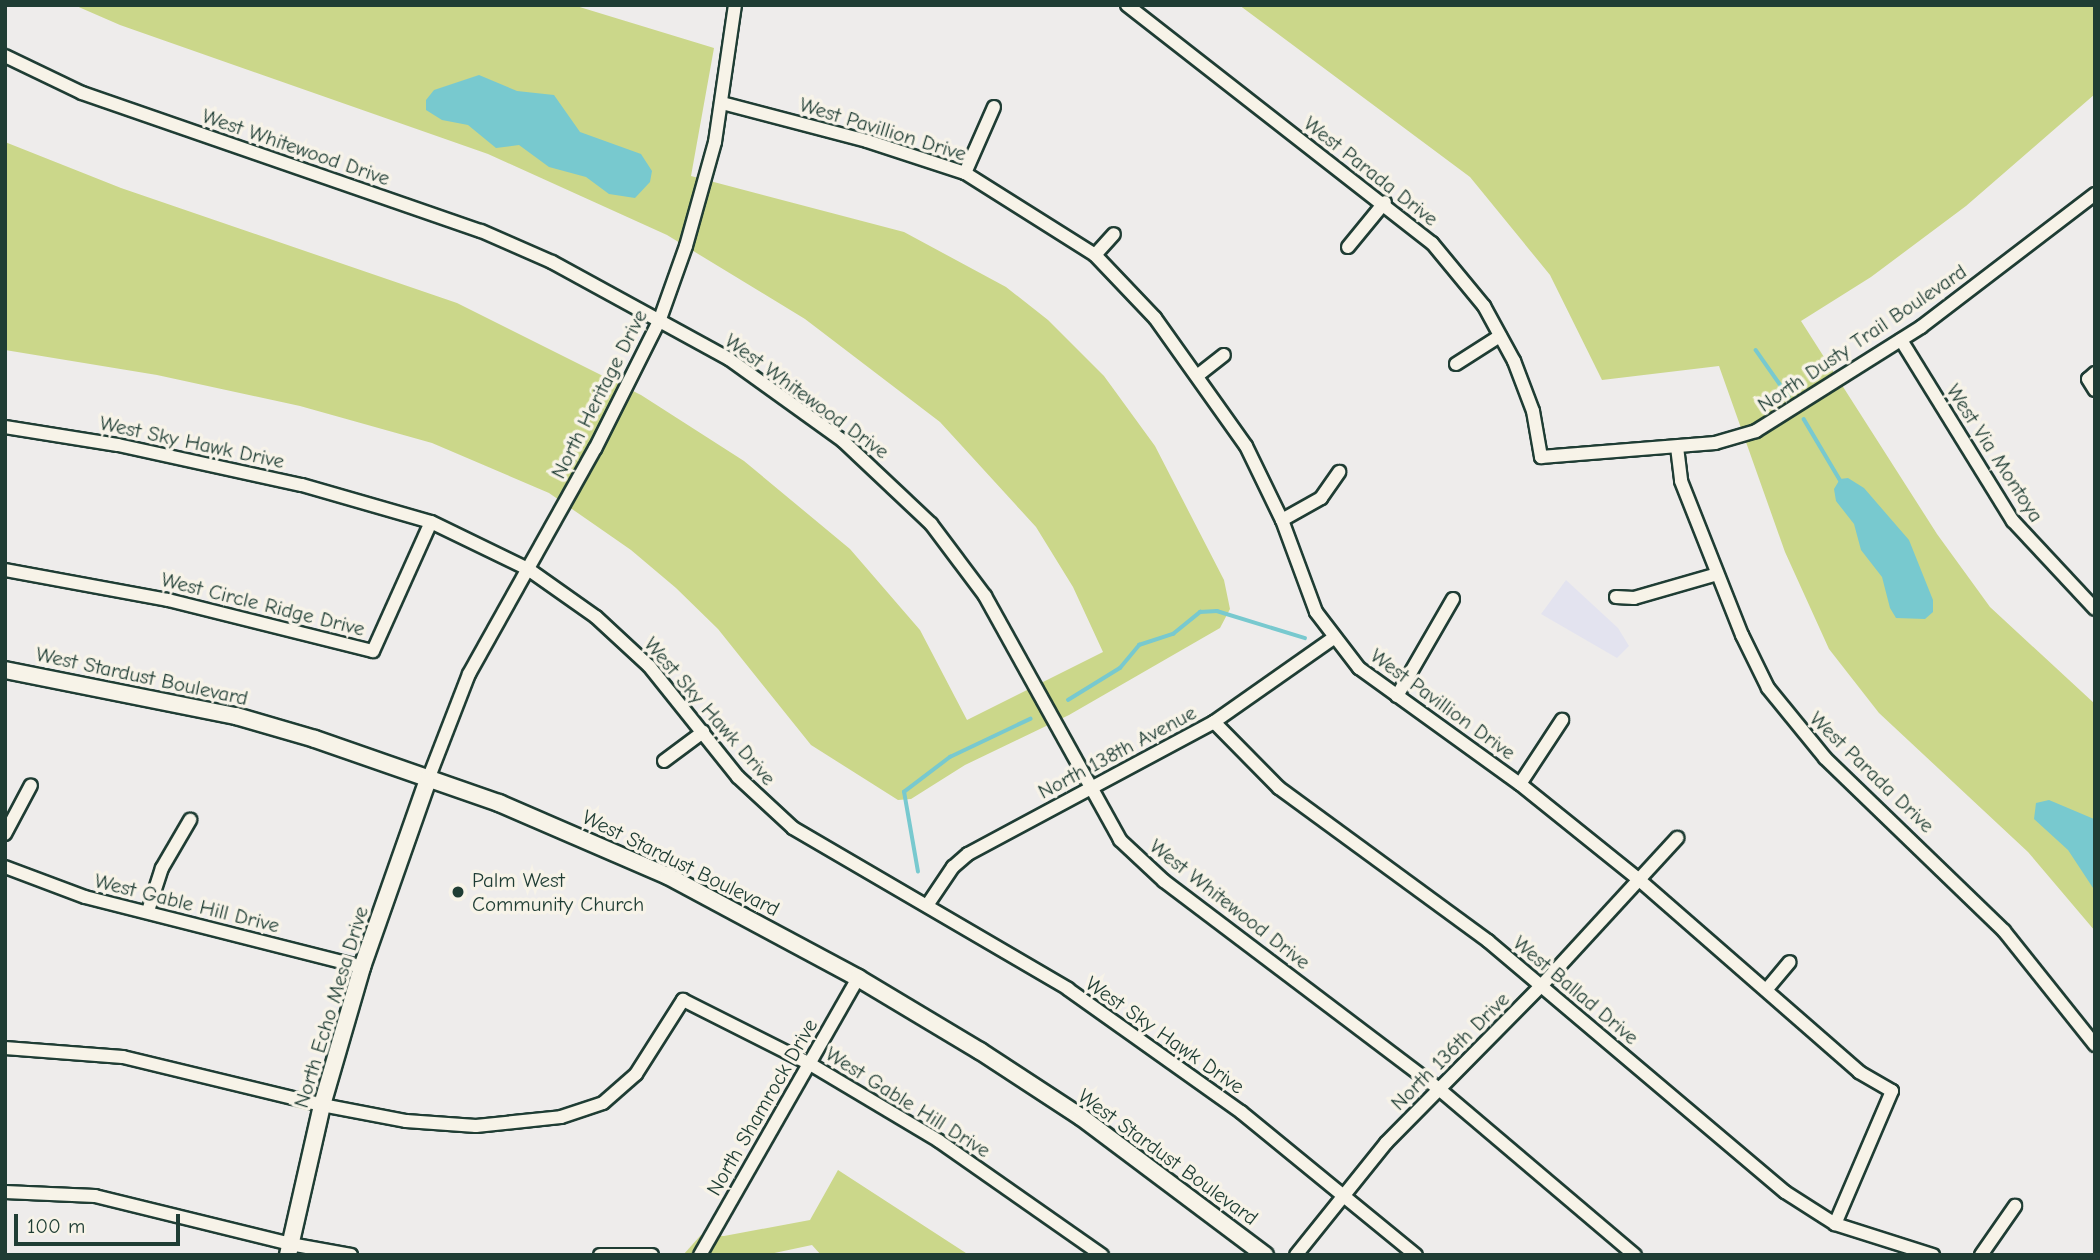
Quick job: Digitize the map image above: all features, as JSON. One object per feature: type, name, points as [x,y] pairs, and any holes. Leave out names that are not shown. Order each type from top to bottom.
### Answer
[{"type":"street","name":"North Heritage Drive","points":[[429,777],[470,674],[660,319],[702,196],[722,103],[735,5]]},
{"type":"street","name":"West Parada Drive","points":[[1127,5],[1385,202],[1454,267],[1500,336],[1533,411],[1541,457]]},
{"type":"street","name":"West Whitewood Drive","points":[[5,56],[95,97],[481,231],[660,319],[729,359],[843,441],[931,524],[985,596],[1120,841],[1164,881],[1439,1089],[1635,1255]]},
{"type":"street","name":"West Pavillion Drive","points":[[722,103],[867,141],[965,173],[1095,256],[1155,318],[1246,446],[1282,520],[1303,583],[1332,639],[1359,668],[1520,783],[1637,878],[1859,1072],[1892,1091],[1835,1224]]},
{"type":"street","points":[[965,173],[994,107]]},
{"type":"street","name":"North Dusty Trail Boulevard","points":[[1541,457],[1677,447],[1756,431],[1901,340],[2095,194]]},
{"type":"street","points":[[1348,247],[1385,202]]},
{"type":"street","points":[[1095,256],[1114,234]]},
{"type":"street","points":[[1456,364],[1500,336]]},
{"type":"street","name":"West Via Montoya","points":[[1901,340],[2013,522],[2095,609]]},
{"type":"street","points":[[1197,376],[1224,355]]},
{"type":"street","name":"West Sky Hawk Drive","points":[[5,427],[236,468],[431,522],[528,569],[625,643],[753,793],[793,828],[929,904],[1068,989],[1241,1112],[1345,1194],[1416,1255]]},
{"type":"street","name":"West Parada Drive","points":[[1677,447],[1681,481],[1717,574],[1768,688],[1800,732],[2004,930],[2095,1045]]},
{"type":"street","points":[[1282,520],[1321,498],[1339,472]]},
{"type":"street","name":"West Circle Ridge Drive","points":[[5,569],[168,600],[373,651],[431,522]]},
{"type":"street","points":[[1616,597],[1634,598],[1717,574]]},
{"type":"street","points":[[1397,696],[1453,598]]},
{"type":"street","name":"North 138th Avenue","points":[[929,904],[953,867],[968,854],[1214,722],[1332,639]]},
{"type":"street","name":"West Stardust Boulevard","points":[[5,670],[236,716],[429,777],[668,876],[858,978],[1081,1117],[1265,1255]]},
{"type":"street","points":[[1520,783],[1562,720]]},
{"type":"street","name":"West Ballad Drive","points":[[1214,722],[1279,788],[1542,985],[1785,1192],[1835,1224],[1933,1255]]},
{"type":"street","points":[[664,761],[703,732]]},
{"type":"street","name":"North Echo Mesa Drive","points":[[289,1250],[322,1104],[362,967],[429,777]]},
{"type":"street","points":[[5,834],[31,785]]},
{"type":"street","points":[[148,911],[162,868],[190,820]]},
{"type":"street","points":[[1637,878],[1677,838]]},
{"type":"street","name":"West Gable Hill Drive","points":[[5,867],[85,897],[362,967]]},
{"type":"street","name":"North 136th Drive","points":[[1296,1255],[1345,1194],[1439,1089],[1542,985],[1637,878]]},
{"type":"street","points":[[1767,989],[1790,962]]},
{"type":"street","name":"North Shamrock Drive","points":[[700,1255],[858,978]]},
{"type":"street","name":"West Gable Hill Drive","points":[[322,1104],[406,1121],[476,1126],[583,1112],[603,1104],[636,1073],[683,1000],[810,1064],[939,1142],[1102,1255]]},
{"type":"street","points":[[5,1048],[123,1058],[322,1104]]},
{"type":"street","points":[[5,1192],[95,1196],[289,1250],[351,1255]]},
{"type":"street","points":[[1981,1255],[2015,1206]]},
{"type":"street","points":[[600,1255],[652,1255]]},
{"type":"shaded area","points":[[1566,580],[1618,628],[1629,646],[1617,658],[1541,614]]},
{"type":"green space","points":[[74,5],[573,5],[714,48],[691,176],[904,232],[1006,287],[1048,320],[1104,376],[1155,446],[1224,580],[1230,609],[1220,628],[1069,715],[965,765],[911,799],[898,800],[811,745],[718,629],[676,588],[631,550],[549,493],[432,443],[300,406],[157,375],[5,350],[5,142],[121,188],[457,303],[641,395],[744,461],[850,549],[920,630],[967,720],[1103,652],[1073,587],[1036,527],[940,422],[805,319],[667,235],[488,154],[120,25]]},
{"type":"green space","points":[[1239,5],[2095,5],[2095,94],[1966,206],[1871,277],[1801,321],[1937,534],[1990,607],[2095,704],[2095,931],[2028,852],[1879,713],[1829,649],[1785,552],[1719,366],[1602,380],[1550,275],[1470,177]]},
{"type":"green space","points":[[838,1170],[969,1255],[821,1255],[812,1245],[765,1255],[683,1255],[701,1235],[724,1236],[810,1220]]},
{"type":"water","points":[[479,75],[517,91],[554,95],[580,132],[641,154],[652,171],[650,182],[635,198],[609,194],[586,177],[549,167],[519,145],[496,148],[468,125],[442,120],[426,110],[426,100],[434,90]]},
{"type":"water","points":[[1848,478],[1864,488],[1909,540],[1933,600],[1933,612],[1925,619],[1896,618],[1890,608],[1882,577],[1861,550],[1854,524],[1836,501],[1834,489],[1840,479]]},
{"type":"water","points":[[2049,800],[2094,819],[2095,891],[2068,850],[2034,819],[2036,803]]},
{"type":"waterway","points":[[1756,350],[1789,397]]},
{"type":"waterway","points":[[1804,419],[1842,483]]},
{"type":"waterway","points":[[1068,700],[1120,668],[1139,645],[1173,634],[1200,612],[1217,611],[1305,638]]},
{"type":"waterway","points":[[918,872],[904,792],[950,757],[1030,719]]},
{"type":"place","name":"Palm West Community Church","points":[[458,892]]}]
